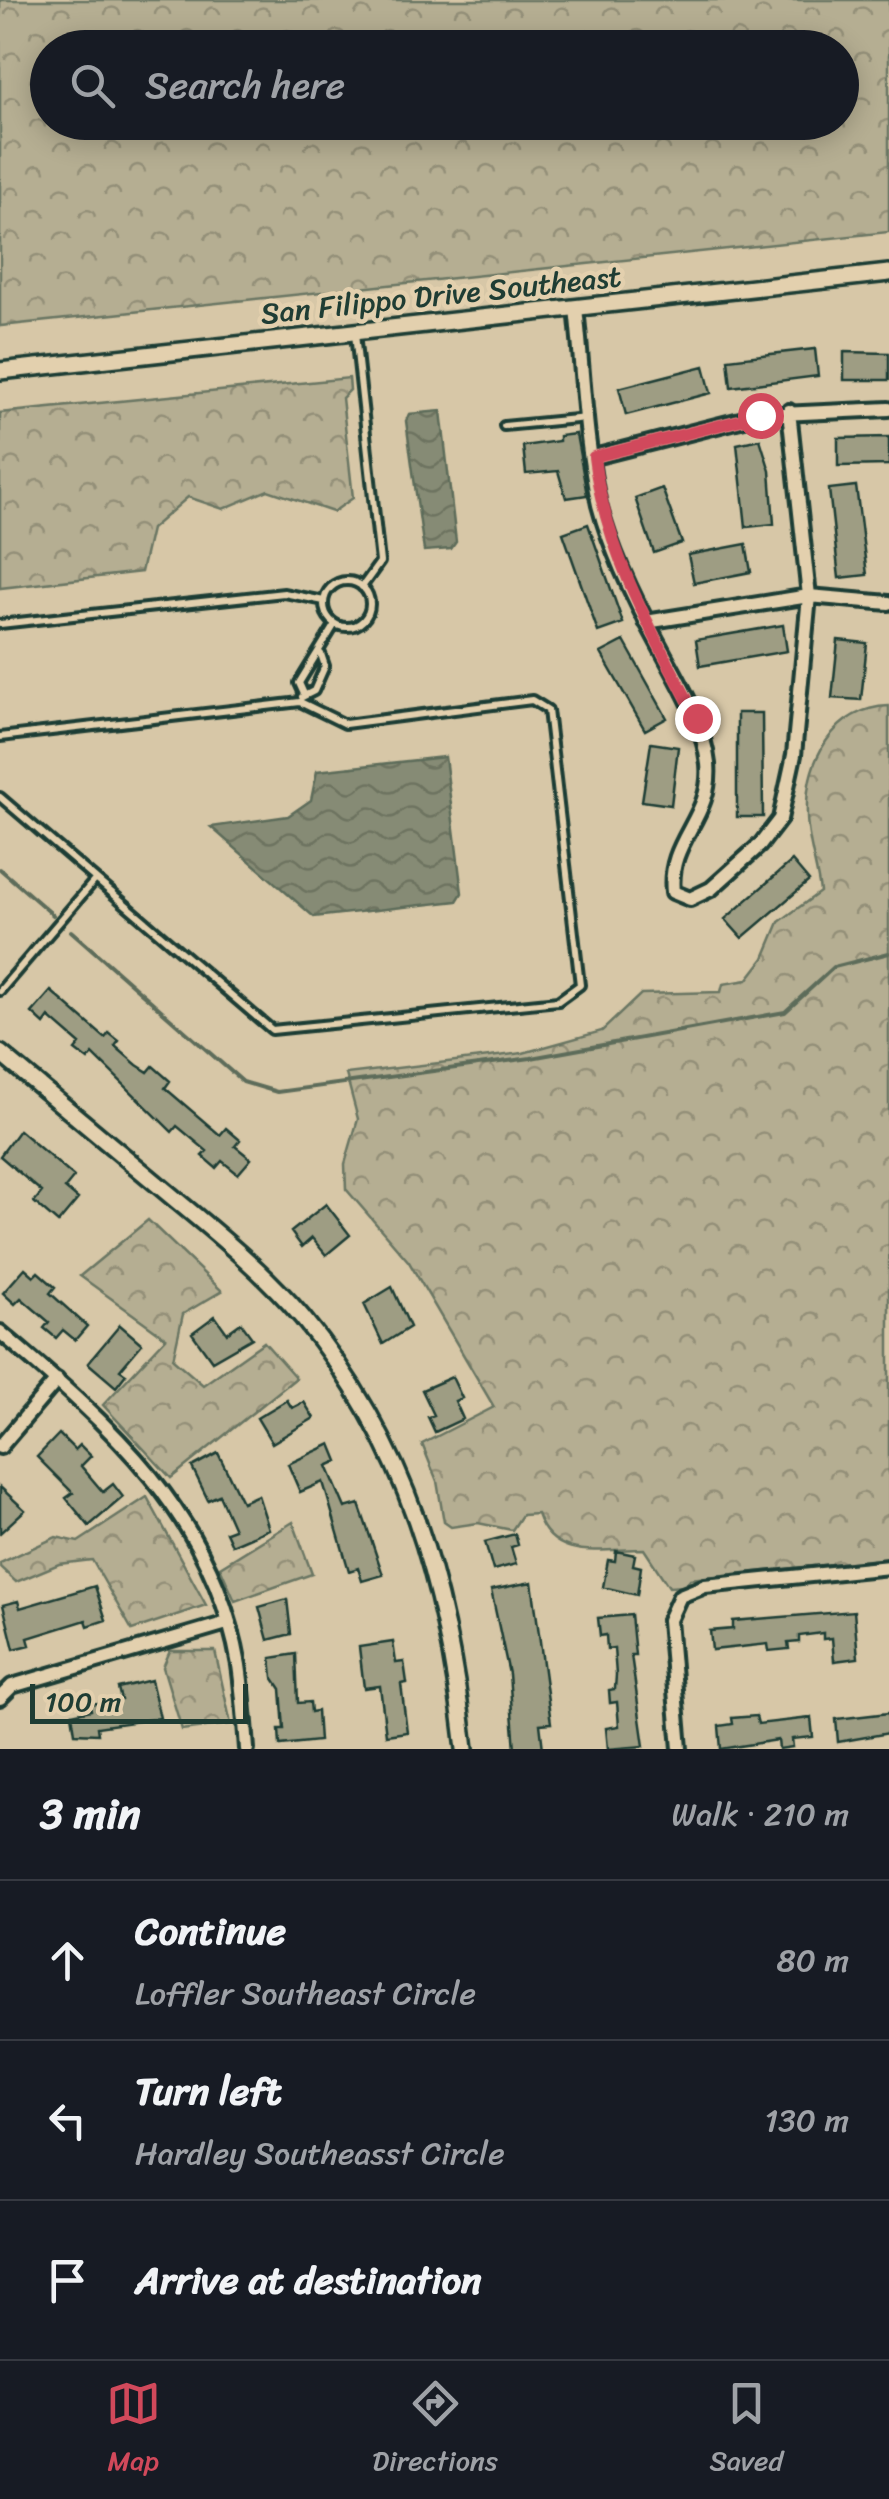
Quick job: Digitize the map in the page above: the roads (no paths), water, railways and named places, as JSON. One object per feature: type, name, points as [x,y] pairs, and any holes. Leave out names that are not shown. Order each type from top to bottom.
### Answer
[{"type":"street","name":"San Filippo Drive Southeast","points":[[0,372],[889,273]]},
{"type":"street","points":[[576,308],[600,506],[646,622],[697,718],[708,766],[701,815],[678,848],[671,872],[673,892],[690,899],[711,889],[760,845],[780,819],[794,755],[810,596],[789,411]]},
{"type":"street","points":[[594,457],[789,411],[889,409]]},
{"type":"street","points":[[646,622],[810,596],[889,603]]},
{"type":"street","points":[[0,1053],[232,1246],[301,1316],[351,1386],[403,1480],[430,1557],[454,1648],[464,1749]]},
{"type":"street","points":[[0,1332],[144,1462],[175,1506],[206,1564],[228,1622],[238,1664],[248,1749]]},
{"type":"street","points":[[0,1447],[57,1380]]},
{"type":"street","points":[[680,1749],[669,1620],[680,1596],[706,1586],[889,1568]]},
{"type":"street","points":[[0,1698],[12,1686],[228,1622]]},
{"type":"lane","points":[[355,333],[380,562],[362,587]]},
{"type":"lane","points":[[504,426],[589,418]]},
{"type":"lane","points":[[352,582],[362,587],[370,605],[364,620],[350,627],[335,624],[326,613],[324,601],[338,583],[352,582]]},
{"type":"lane","points":[[0,624],[284,593],[324,601]]},
{"type":"lane","points":[[0,797],[272,1030],[558,1001],[580,985],[548,710],[532,700],[345,724],[302,698],[299,684],[310,659],[321,654],[335,624]]},
{"type":"lane","points":[[0,737],[302,698],[314,691],[325,666],[321,654]]},
{"type":"lane","points":[[0,991],[95,880]]},
{"type":"water","points":[[441,411],[456,542],[451,549],[424,551],[406,421],[409,414]]},
{"type":"water","points":[[445,757],[462,893],[457,901],[314,917],[211,827],[288,816],[311,800],[317,771]]},
{"type":"waterway","points":[[0,869],[53,915]]},
{"type":"waterway","points":[[71,931],[243,1082],[277,1092],[531,1058],[785,1012],[834,967],[889,953]]}]
